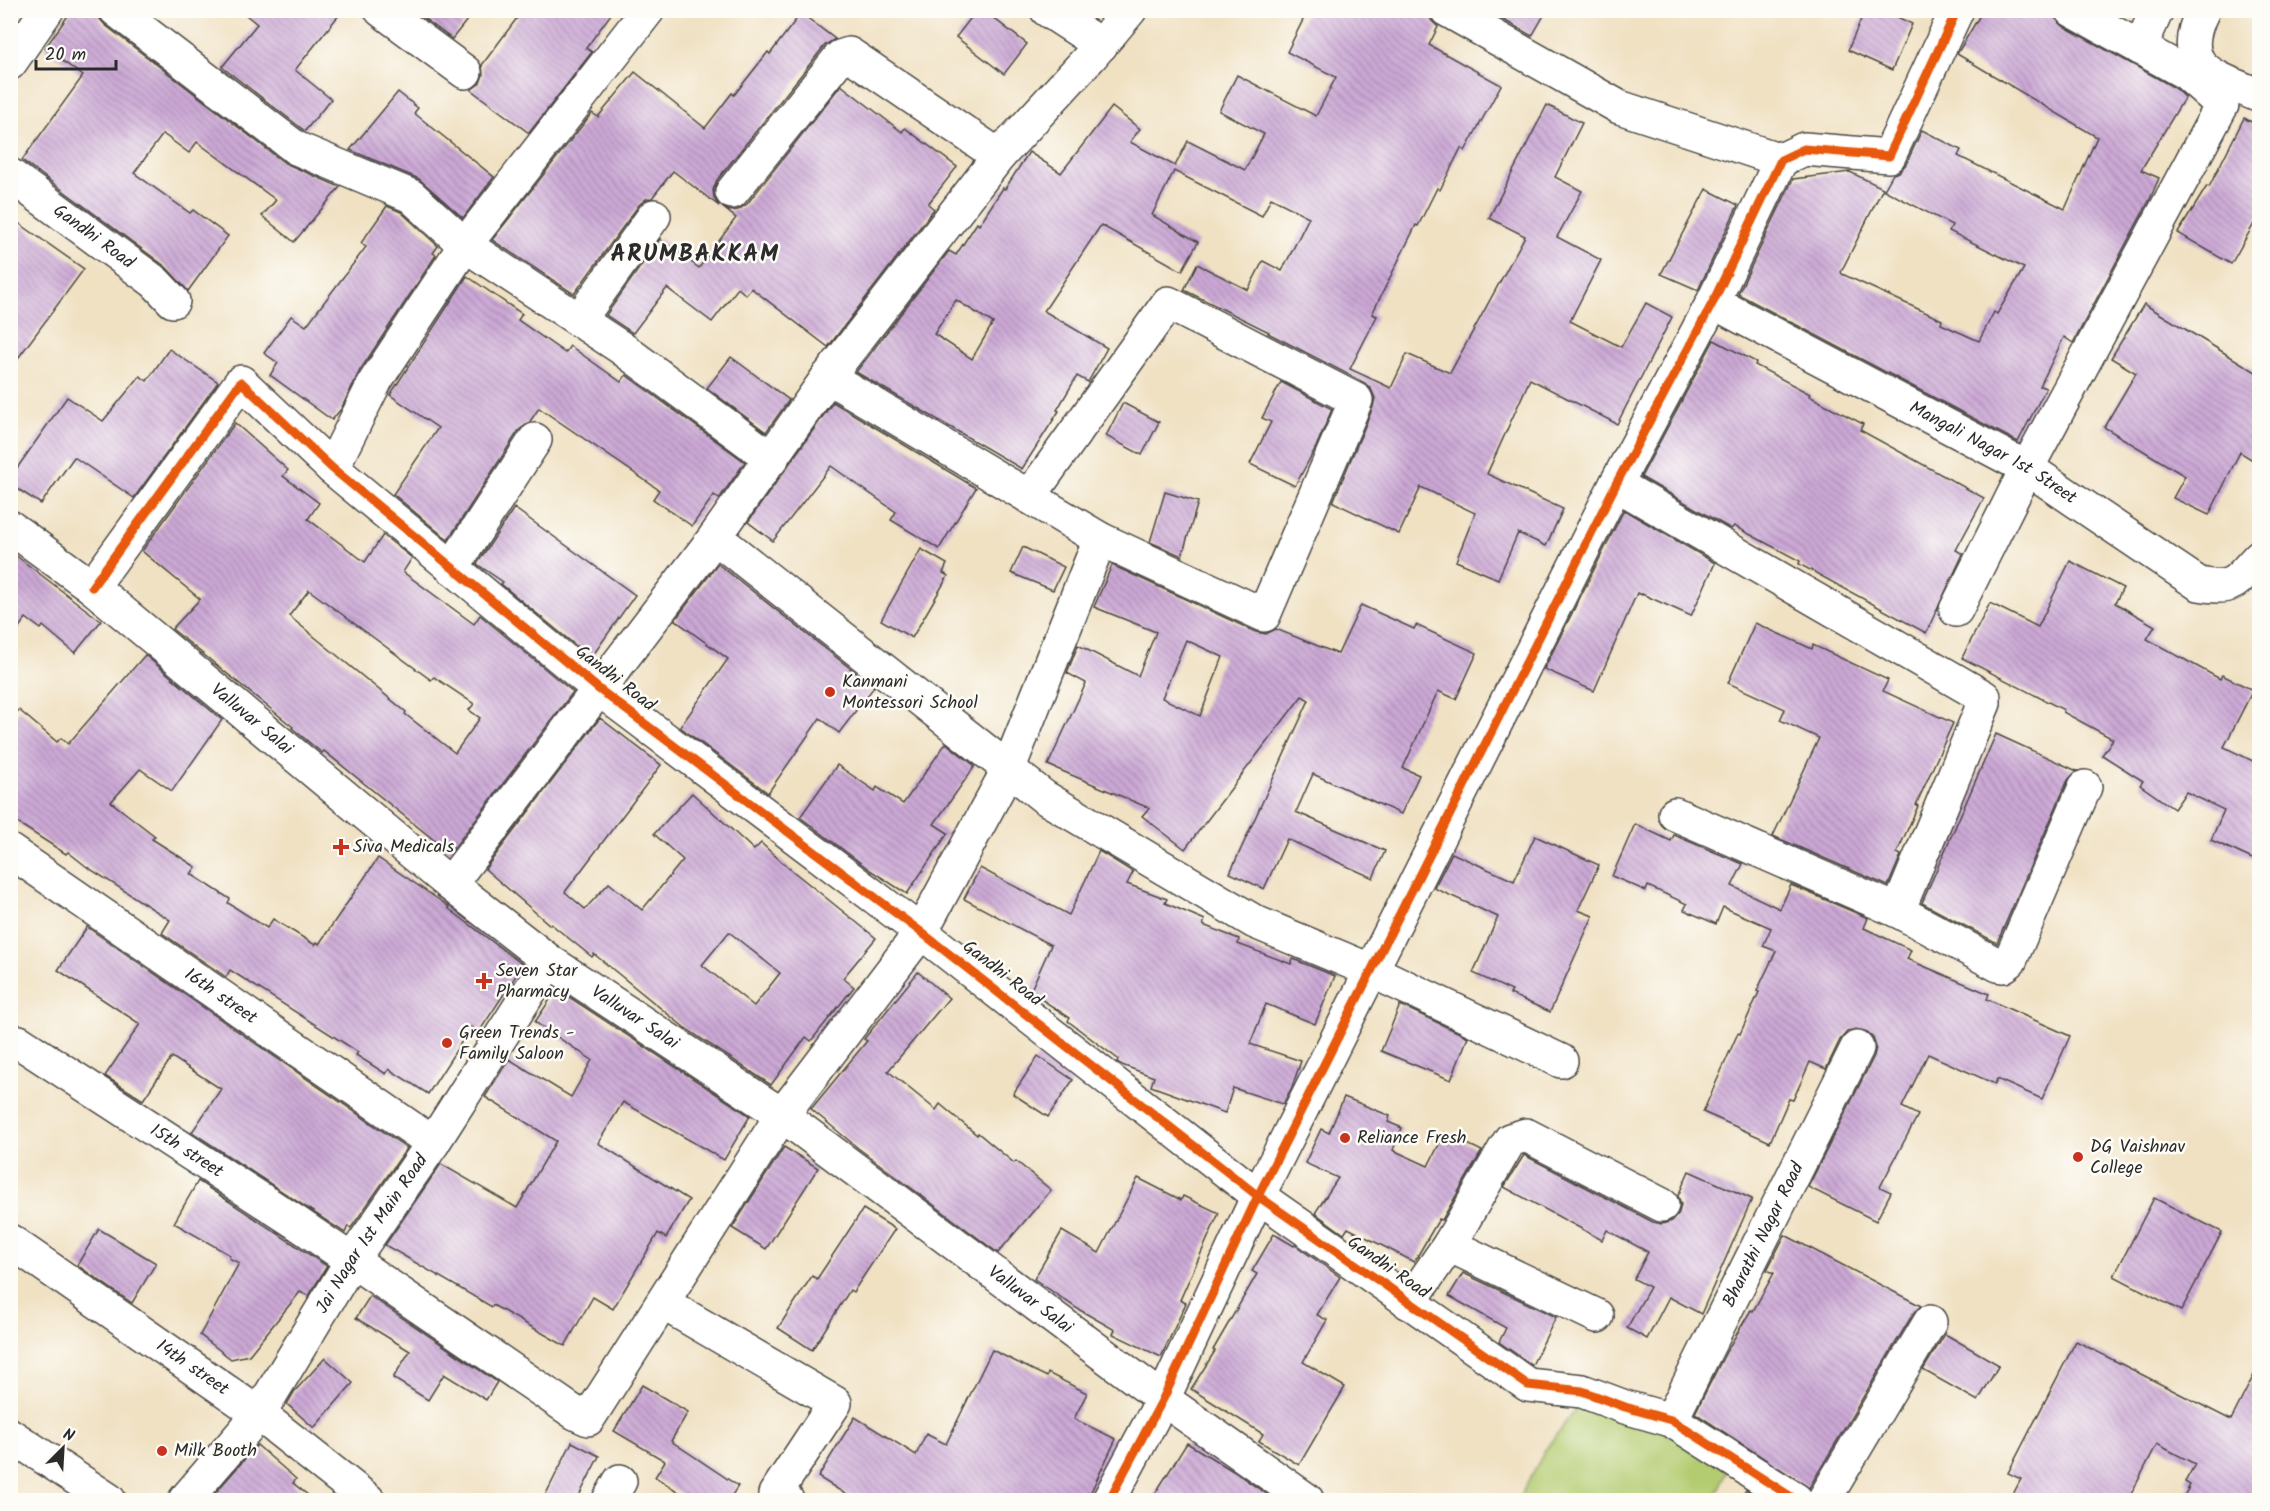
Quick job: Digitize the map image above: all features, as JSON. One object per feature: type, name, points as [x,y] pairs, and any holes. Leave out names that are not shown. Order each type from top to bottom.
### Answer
[{"type":"street","points":[[10,63],[47,10]]},
{"type":"street","points":[[116,10],[297,148],[411,196],[465,245],[620,347],[772,459]]},
{"type":"street","points":[[381,10],[465,72]]},
{"type":"street","points":[[332,468],[376,380],[465,245],[648,10]]},
{"type":"street","points":[[1047,10],[1101,45]]},
{"type":"street","points":[[450,884],[715,537],[828,377],[999,156],[1130,10]]},
{"type":"street","points":[[1447,10],[1619,107],[1781,160]]},
{"type":"street","points":[[1109,1500],[1162,1399],[1258,1196],[1616,484],[1713,302],[1781,160],[1804,149],[1889,156],[1957,10]]},
{"type":"street","points":[[1956,610],[2027,468],[2222,105],[2186,73],[2072,10]]},
{"type":"street","points":[[2140,48],[2157,10]]},
{"type":"street","points":[[2203,10],[2196,26],[2192,46],[2195,61],[2216,77],[2259,96]]},
{"type":"street","points":[[732,192],[840,57],[849,54],[999,156]]},
{"type":"street","name":"Gandhi Road","points":[[10,175],[155,282],[173,301]]},
{"type":"street","points":[[579,320],[654,216]]},
{"type":"street","name":"Mangali Nagar 1st Street","points":[[1713,302],[2027,468],[2199,584],[2220,588],[2233,584],[2259,556]]},
{"type":"street","points":[[828,377],[1100,539],[1264,615],[1356,400],[1168,303],[1029,496]]},
{"type":"street","name":"Gandhi Road","points":[[92,587],[241,382],[332,468],[600,690],[921,932],[1258,1196],[1528,1385],[1582,1391],[1624,1407],[1671,1420],[1796,1500]]},
{"type":"street","points":[[452,568],[535,440]]},
{"type":"street","points":[[1616,484],[1984,697],[1984,703],[1898,911]]},
{"type":"street","name":"Valluvar Salai","points":[[11,528],[92,587],[450,884],[549,961],[783,1115],[1162,1399],[1307,1500]]},
{"type":"street","points":[[715,537],[1044,797],[1255,922],[1372,971],[1561,1061]]},
{"type":"street","points":[[777,1498],[835,1403],[663,1303],[783,1115],[921,932],[1008,770],[1100,539]]},
{"type":"street","points":[[1676,814],[1898,911],[1998,965],[2007,965],[2085,787]]},
{"type":"street","name":"16th street","points":[[10,851],[433,1143]]},
{"type":"street","name":"Jai Nagar 1st Main Road","points":[[184,1500],[259,1414],[352,1260],[433,1143],[549,961]]},
{"type":"street","name":"15th street","points":[[19,1042],[352,1260],[575,1413],[588,1419],[663,1303]]},
{"type":"street","name":"Bharathi Nagar Road","points":[[1671,1420],[1857,1048]]},
{"type":"street","points":[[1409,1303],[1449,1245],[1510,1140],[1526,1135],[1662,1205]]},
{"type":"street","name":"14th street","points":[[10,1241],[259,1414],[368,1500]]},
{"type":"street","points":[[1449,1245],[1597,1316]]},
{"type":"street","points":[[1824,1500],[1930,1322]]},
{"type":"street","points":[[10,1435],[109,1500]]},
{"type":"green space","points":[[1581,1401],[1667,1427],[1727,1471],[1713,1500],[1518,1500],[1546,1449]]},
{"type":"building","points":[[72,10],[98,10],[99,18],[105,25],[285,163],[340,187],[294,242],[262,216],[276,200],[197,142],[189,153],[163,134],[134,173],[190,213],[193,210],[228,236],[188,291],[166,267],[22,160],[83,76],[45,48]]},
{"type":"building","points":[[240,10],[343,10],[295,70],[331,99],[305,131],[222,67],[257,24]]},
{"type":"building","points":[[413,10],[475,10],[452,39]]},
{"type":"building","points":[[523,10],[614,10],[586,48],[592,52],[529,133],[471,90],[480,83],[483,75],[482,65]]},
{"type":"building","points":[[977,10],[983,10],[1027,44],[1004,74],[956,37]]},
{"type":"building","points":[[1308,10],[1428,10],[1431,20],[1438,27],[1429,45],[1501,85],[1465,151],[1461,148],[1440,190],[1437,188],[1418,226],[1416,225],[1372,314],[1377,316],[1350,369],[1391,388],[1407,354],[1450,373],[1525,236],[1489,218],[1547,105],[1582,123],[1555,177],[1582,191],[1557,237],[1601,260],[1570,321],[1621,347],[1646,303],[1672,317],[1617,424],[1530,379],[1487,474],[1563,509],[1546,546],[1518,533],[1498,579],[1456,561],[1475,513],[1421,487],[1399,534],[1333,502],[1373,407],[1375,398],[1371,389],[1365,383],[1269,332],[1184,290],[1197,264],[1248,290],[1263,261],[1282,271],[1309,217],[1271,198],[1262,216],[1174,171],[1152,215],[1198,242],[1182,271],[1101,225],[1044,311],[1107,348],[1088,382],[1077,376],[1057,410],[1059,411],[1022,469],[856,372],[949,251],[956,255],[977,223],[979,225],[1003,188],[1005,189],[1029,152],[1061,173],[1112,107],[1140,129],[1130,142],[1175,166],[1188,141],[1245,170],[1264,134],[1219,111],[1237,75],[1316,116],[1336,77],[1287,52]],"holes":[[[956,300],[993,323],[972,359],[934,334]]]},
{"type":"building","points":[[1486,10],[1547,10],[1532,36]]},
{"type":"building","points":[[1865,10],[1883,10],[1912,24],[1892,70],[1848,50]]},
{"type":"building","points":[[1983,10],[2053,10],[2056,19],[2063,26],[2175,88],[2185,97],[2141,170],[2159,178],[2150,199],[2073,343],[2064,337],[2040,386],[2046,388],[2018,442],[1738,294],[1793,179],[1850,172],[1883,188],[1842,274],[1942,320],[1941,324],[1979,341],[1994,312],[1997,314],[2024,268],[1949,231],[1952,225],[1884,190],[1893,174],[1899,172],[1906,164],[1922,130],[1961,150],[1958,156],[2065,209],[2097,137],[1957,54]]},
{"type":"building","points":[[801,13],[835,39],[825,45],[717,180],[713,190],[714,198],[719,206],[673,171],[652,198],[646,199],[639,205],[574,294],[492,240],[592,113],[598,117],[635,72],[705,128],[768,52],[770,54]]},
{"type":"building","points":[[841,85],[902,132],[905,128],[957,167],[928,204],[934,209],[828,347],[751,288],[746,295],[738,288],[712,322],[667,288],[633,333],[606,315],[660,239],[699,268],[736,218],[722,207],[730,211],[738,210],[747,204]]},
{"type":"building","points":[[398,92],[418,108],[414,113],[494,177],[463,218],[419,179],[350,150]]},
{"type":"building","points":[[2244,118],[2259,126],[2259,215],[2231,264],[2178,233],[2207,186],[2209,187]]},
{"type":"building","points":[[1706,189],[1738,205],[1698,290],[1661,274]]},
{"type":"building","points":[[387,206],[401,212],[438,246],[433,253],[436,255],[360,370],[341,409],[332,420],[270,375],[278,363],[264,353],[291,316],[306,326],[366,247],[361,243]]},
{"type":"building","points":[[10,217],[84,269],[10,369]]},
{"type":"building","points":[[467,276],[522,314],[518,320],[565,353],[570,346],[621,382],[626,375],[745,462],[719,499],[714,495],[692,526],[653,499],[659,490],[539,408],[529,423],[519,430],[448,540],[393,494],[438,428],[390,395]]},
{"type":"building","points":[[2144,304],[2259,374],[2259,464],[2240,452],[2209,515],[2173,498],[2185,476],[2104,427],[2136,373],[2111,358]]},
{"type":"building","points":[[1714,340],[1756,362],[1755,365],[1810,394],[1809,396],[1863,424],[1860,430],[1984,498],[1956,550],[1963,554],[1926,633],[1799,564],[1800,561],[1734,526],[1731,529],[1641,477]]},
{"type":"building","points":[[169,349],[218,382],[134,498],[74,457],[41,504],[10,484],[10,478],[67,397],[103,421],[140,376],[147,381]]},
{"type":"building","points":[[731,357],[789,400],[766,432],[707,388]]},
{"type":"building","points":[[1281,382],[1332,409],[1316,447],[1295,486],[1250,464],[1271,422],[1262,418]]},
{"type":"building","points":[[833,402],[976,488],[939,549],[891,520],[896,512],[831,466],[773,541],[748,522]]},
{"type":"building","points":[[1123,403],[1159,422],[1142,455],[1106,436]]},
{"type":"building","points":[[235,423],[288,470],[283,476],[319,503],[308,519],[365,562],[383,535],[412,558],[403,572],[474,624],[480,615],[573,692],[450,853],[324,751],[322,753],[172,629],[200,599],[142,551]],"holes":[[[309,590],[431,680],[434,677],[474,704],[469,710],[480,718],[455,753],[289,616]]]},
{"type":"building","points":[[1165,492],[1198,502],[1182,556],[1150,542]]},
{"type":"building","points":[[514,508],[635,595],[591,658],[501,584],[503,582],[477,564]]},
{"type":"building","points":[[1624,510],[1715,563],[1691,616],[1637,593],[1594,691],[1544,669]]},
{"type":"building","points":[[1023,547],[1064,567],[1053,590],[1011,573]]},
{"type":"building","points":[[921,549],[947,564],[943,573],[948,576],[912,638],[881,620]]},
{"type":"building","points":[[10,551],[101,621],[75,653],[43,626],[41,629],[26,618],[10,639]]},
{"type":"building","points":[[2070,561],[2123,588],[2115,603],[2155,626],[2147,639],[2220,679],[2222,675],[2253,690],[2224,747],[2259,764],[2259,862],[2211,840],[2224,810],[2186,792],[2174,809],[2140,785],[2143,781],[2102,755],[2113,739],[2063,712],[2064,710],[1962,658],[1990,603],[2038,627]]},
{"type":"building","points":[[718,564],[874,687],[839,733],[820,718],[768,793],[680,727],[728,659],[675,620]]},
{"type":"building","points":[[1112,565],[1256,632],[1266,634],[1276,629],[1338,654],[1361,605],[1414,629],[1416,625],[1477,653],[1456,699],[1438,691],[1403,768],[1419,775],[1401,814],[1313,774],[1296,812],[1385,851],[1373,878],[1287,839],[1264,889],[1230,873],[1309,700],[1302,696],[1185,849],[1142,816],[1149,808],[1048,765],[1086,683],[1067,673],[1078,645],[1138,676],[1156,632],[1094,607]],"holes":[[[1186,640],[1223,657],[1200,716],[1162,698]]]},
{"type":"building","points":[[1755,623],[1812,649],[1813,645],[1888,680],[1883,691],[1953,723],[1916,805],[1918,806],[1897,853],[1901,855],[1888,886],[1773,836],[1819,738],[1780,720],[1785,709],[1728,683]]},
{"type":"building","points":[[145,655],[222,720],[172,791],[140,769],[111,802],[155,836],[152,839],[196,867],[191,874],[230,899],[228,903],[267,928],[273,919],[315,945],[317,942],[319,944],[378,858],[449,907],[523,965],[479,1032],[471,1027],[428,1094],[389,1069],[386,1074],[356,1055],[358,1052],[230,970],[226,977],[162,933],[170,920],[87,867],[68,852],[66,854],[10,818],[10,720],[19,710],[57,742],[61,738],[68,744]]},
{"type":"building","points":[[600,718],[661,765],[565,892],[585,909],[609,883],[642,910],[683,860],[654,834],[692,793],[754,850],[761,843],[876,938],[843,978],[854,987],[811,1041],[806,1037],[771,1085],[685,1028],[594,954],[592,957],[550,925],[485,869]],"holes":[[[729,932],[780,973],[754,1006],[702,965]]]},
{"type":"building","points":[[1996,734],[2077,771],[2068,780],[1997,943],[1922,903]]},
{"type":"building","points":[[946,743],[975,766],[934,824],[948,833],[907,894],[870,870],[800,817],[837,765],[875,791],[877,787],[903,804]]},
{"type":"building","points":[[1635,824],[1671,841],[1674,835],[1743,864],[1732,886],[1780,909],[1791,885],[1868,918],[1864,928],[1911,950],[1907,959],[1989,994],[1987,999],[2070,1036],[2042,1099],[1997,1079],[1995,1084],[1928,1054],[1902,1107],[1918,1115],[1880,1187],[1891,1192],[1876,1221],[1808,1187],[1874,1056],[1876,1047],[1873,1038],[1865,1031],[1855,1029],[1847,1032],[1840,1040],[1826,1069],[1810,1062],[1793,1100],[1789,1099],[1770,1142],[1703,1112],[1776,951],[1763,946],[1771,928],[1723,907],[1716,924],[1684,910],[1687,904],[1648,886],[1646,891],[1612,876]]},
{"type":"building","points":[[1535,836],[1599,865],[1578,910],[1593,916],[1550,1012],[1510,994],[1512,991],[1473,973],[1498,917],[1434,888],[1452,853],[1514,881]]},
{"type":"building","points":[[1099,851],[1133,872],[1127,884],[1167,899],[1165,903],[1205,920],[1203,925],[1239,939],[1238,944],[1291,964],[1293,959],[1335,976],[1315,1024],[1266,1004],[1250,1044],[1301,1061],[1283,1104],[1233,1088],[1225,1113],[1151,1086],[1154,1077],[1117,1062],[1118,1059],[1068,1021],[1070,1018],[1030,992],[1051,945],[964,899],[980,868],[1069,915]]},
{"type":"building","points":[[87,927],[407,1148],[351,1228],[348,1226],[345,1233],[192,1132],[221,1089],[172,1057],[143,1100],[105,1076],[140,1024],[58,970]]},
{"type":"building","points":[[918,972],[949,998],[888,1071],[936,1110],[940,1104],[977,1135],[978,1133],[1014,1163],[1016,1161],[1051,1190],[998,1253],[858,1148],[811,1109],[867,1041],[864,1039]]},
{"type":"building","points":[[557,989],[750,1116],[724,1160],[623,1102],[598,1143],[689,1200],[666,1238],[658,1233],[613,1309],[593,1297],[565,1346],[385,1245],[441,1164],[517,1208],[556,1141],[485,1097],[509,1059],[571,1097],[592,1060],[535,1022]]},
{"type":"building","points":[[1400,1005],[1468,1037],[1451,1080],[1381,1051]]},
{"type":"building","points":[[1038,1056],[1073,1080],[1048,1117],[1013,1094]]},
{"type":"building","points":[[1344,1097],[1390,1116],[1388,1122],[1402,1128],[1393,1150],[1428,1166],[1445,1133],[1482,1151],[1442,1220],[1439,1219],[1414,1262],[1348,1228],[1344,1234],[1315,1213],[1338,1178],[1305,1163],[1321,1129],[1329,1133]]},
{"type":"building","points":[[784,1147],[818,1168],[766,1249],[732,1228]]},
{"type":"building","points":[[1524,1155],[1653,1222],[1662,1224],[1672,1221],[1679,1213],[1681,1204],[1678,1196],[1689,1171],[1752,1199],[1701,1314],[1669,1297],[1647,1339],[1627,1328],[1650,1287],[1634,1279],[1648,1252],[1607,1230],[1602,1240],[1504,1187]]},
{"type":"building","points":[[1138,1178],[1181,1200],[1183,1196],[1219,1213],[1180,1300],[1186,1303],[1161,1357],[1113,1334],[1115,1330],[1078,1309],[1034,1279],[1062,1231],[1099,1253]]},
{"type":"building","points":[[198,1181],[327,1266],[309,1296],[300,1292],[249,1355],[231,1359],[200,1335],[239,1263],[229,1258],[230,1255],[174,1223]]},
{"type":"building","points":[[2154,1198],[2222,1232],[2181,1311],[2114,1276]]},
{"type":"building","points":[[863,1209],[895,1229],[853,1292],[850,1290],[812,1350],[778,1328],[812,1276],[817,1279]]},
{"type":"building","points":[[99,1229],[156,1263],[132,1303],[77,1265]]},
{"type":"building","points":[[1274,1234],[1295,1245],[1340,1277],[1317,1315],[1327,1320],[1303,1362],[1345,1387],[1299,1465],[1259,1441],[1263,1434],[1191,1389],[1215,1351],[1213,1350],[1257,1274],[1252,1271]]},
{"type":"building","points":[[1785,1235],[1921,1306],[1914,1312],[1809,1488],[1695,1413],[1726,1352],[1774,1273],[1767,1270]]},
{"type":"building","points":[[1463,1273],[1556,1317],[1532,1365],[1499,1342],[1506,1328],[1449,1296]]},
{"type":"building","points":[[370,1296],[497,1382],[486,1400],[444,1374],[428,1400],[393,1378],[410,1351],[356,1318]]},
{"type":"building","points":[[1945,1334],[1999,1365],[1978,1401],[1923,1370]]},
{"type":"building","points":[[2076,1341],[2231,1420],[2259,1365],[2259,1500],[2182,1500],[2190,1485],[2185,1482],[2195,1464],[2157,1444],[2128,1500],[2010,1500],[2021,1479],[2008,1473]]},
{"type":"building","points":[[992,1350],[1047,1377],[1048,1373],[1087,1393],[1074,1419],[1116,1439],[1087,1500],[855,1500],[818,1477],[855,1417],[916,1455],[926,1434],[946,1444]]},
{"type":"building","points":[[325,1358],[353,1383],[314,1428],[287,1404],[294,1392]]},
{"type":"building","points":[[642,1385],[688,1412],[671,1441],[738,1486],[729,1500],[691,1500],[655,1477],[665,1461],[614,1431]]},
{"type":"building","points":[[572,1442],[599,1456],[577,1500],[543,1500]]},
{"type":"building","points":[[1187,1443],[1233,1471],[1275,1500],[1151,1500]]},
{"type":"building","points":[[257,1445],[296,1479],[293,1483],[314,1500],[209,1500]]},
{"type":"building","points":[[1746,1490],[1762,1500],[1740,1500]]},
{"type":"cycle path","points":[[1109,1500],[1163,1399],[1258,1196],[1616,484],[1713,302],[1781,160],[1804,149],[1889,156],[1957,10]]},
{"type":"cycle path","points":[[92,587],[241,382],[332,468],[600,690],[921,932],[1258,1196],[1528,1385],[1582,1391],[1625,1407],[1671,1420],[1796,1500]]},
{"type":"place","name":"Kanmani Montessori School","points":[[830,692]]},
{"type":"place","name":"Siva Medicals","points":[[341,847]]},
{"type":"place","name":"Seven Star Pharmacy","points":[[484,981]]},
{"type":"place","name":"Green Trends - Family Saloon","points":[[447,1043]]},
{"type":"place","name":"Reliance Fresh","points":[[1345,1138]]},
{"type":"place","name":"DG Vaishnav College","points":[[2078,1157]]},
{"type":"place","name":"Milk Booth","points":[[162,1451]]},
{"type":"district","name":"ARUMBAKKAM","points":[[695,254]]}]
